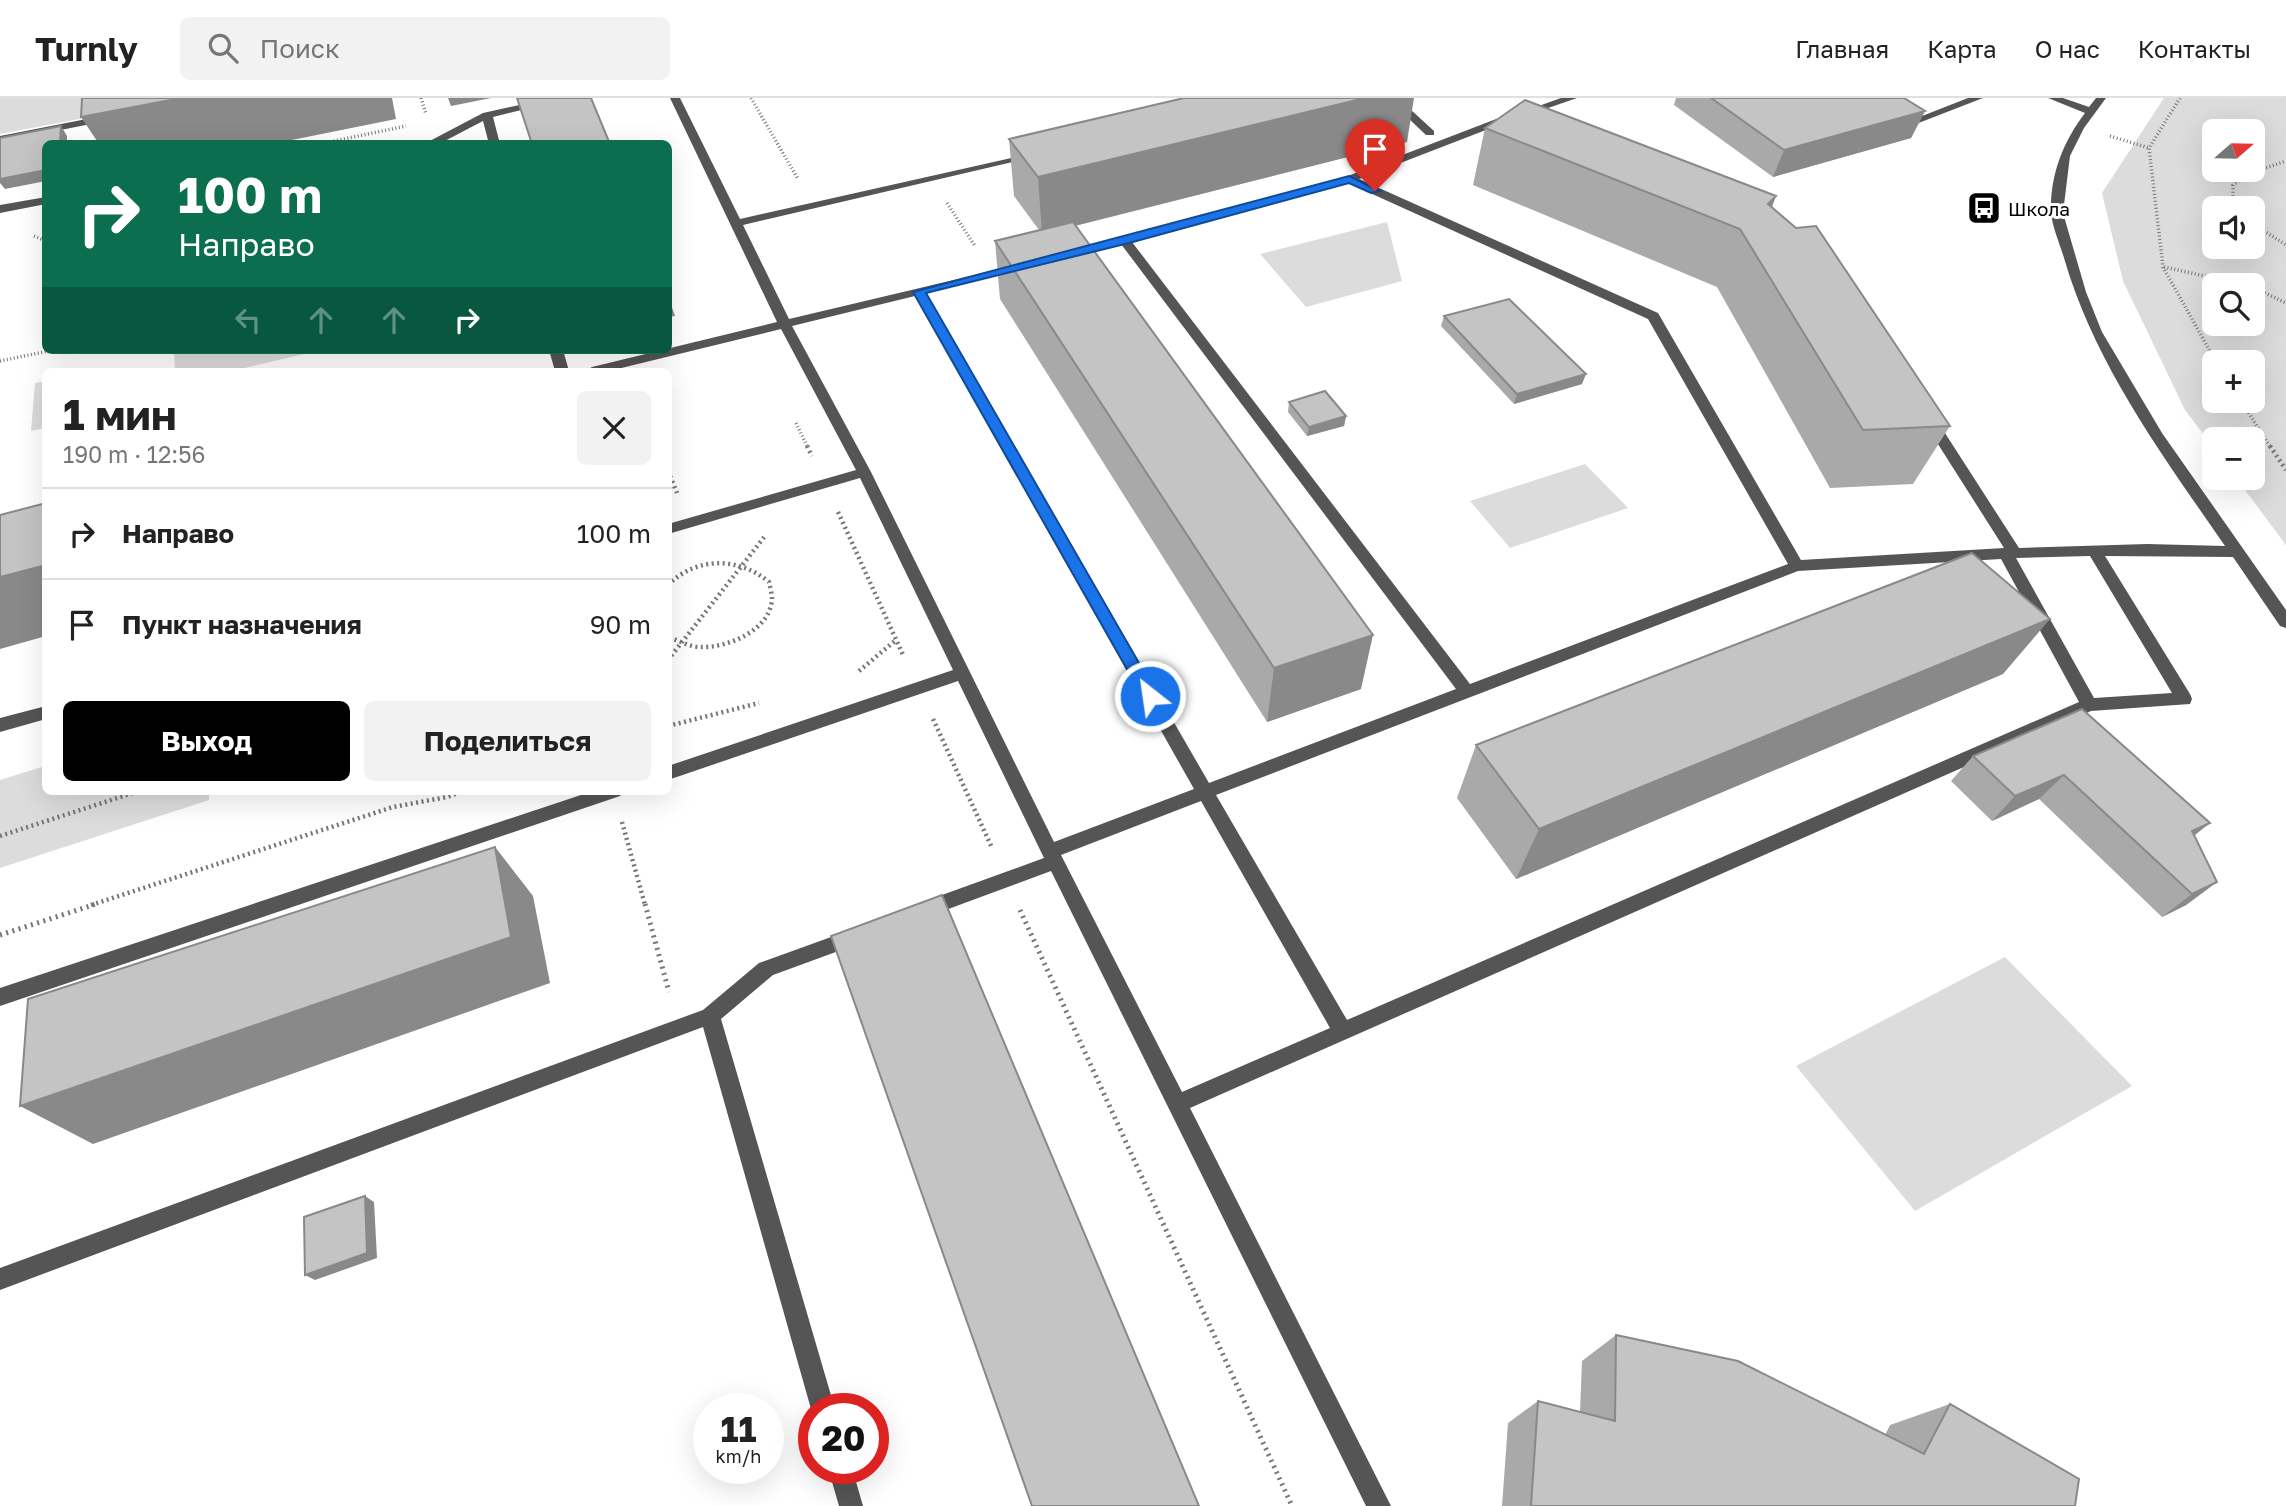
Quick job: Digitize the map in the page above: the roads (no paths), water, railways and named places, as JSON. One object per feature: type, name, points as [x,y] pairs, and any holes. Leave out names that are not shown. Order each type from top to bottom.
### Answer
[{"type":"street","points":[[437,140],[486,114],[566,98]]},
{"type":"street","points":[[675,98],[785,324],[864,472],[1379,1506]]},
{"type":"street","points":[[1392,98],[1430,133]]},
{"type":"street","points":[[1058,257],[1349,180],[1504,119],[1572,98]]},
{"type":"street","points":[[1896,128],[1978,98]]},
{"type":"street","points":[[2053,98],[2090,111]]},
{"type":"street","points":[[2101,98],[2090,111],[2064,156],[2057,213],[2066,253],[2096,332],[2121,378],[2156,435],[2286,622]]},
{"type":"street","points":[[486,114],[494,140]]},
{"type":"street","points":[[0,139],[117,117]]},
{"type":"street","points":[[1504,119],[1529,129]]},
{"type":"street","points":[[736,223],[1053,150]]},
{"type":"street","points":[[1349,180],[1653,316],[1797,566]]},
{"type":"street","points":[[0,209],[42,201]]},
{"type":"street","points":[[1125,241],[1468,693]]},
{"type":"street","points":[[672,352],[1032,264]]},
{"type":"street","points":[[919,292],[1343,1032]]},
{"type":"street","points":[[604,368],[662,354]]},
{"type":"street","points":[[1920,405],[2010,553],[2090,705]]},
{"type":"street","points":[[672,528],[864,472]]},
{"type":"street","points":[[905,917],[1006,879],[1053,856],[1205,792],[1797,566],[2094,550],[2237,552]]},
{"type":"street","points":[[1177,1104],[2090,705],[2184,699],[2094,550]]},
{"type":"street","points":[[672,771],[963,673]]},
{"type":"street","points":[[0,725],[42,713]]},
{"type":"street","points":[[0,997],[601,795]]},
{"type":"street","points":[[0,1279],[710,1016],[766,969],[880,926]]},
{"type":"street","points":[[710,1016],[818,1393]]},
{"type":"street","points":[[845,1484],[851,1506]]},
{"type":"place","name":"Школа","points":[[1984,208]]}]
